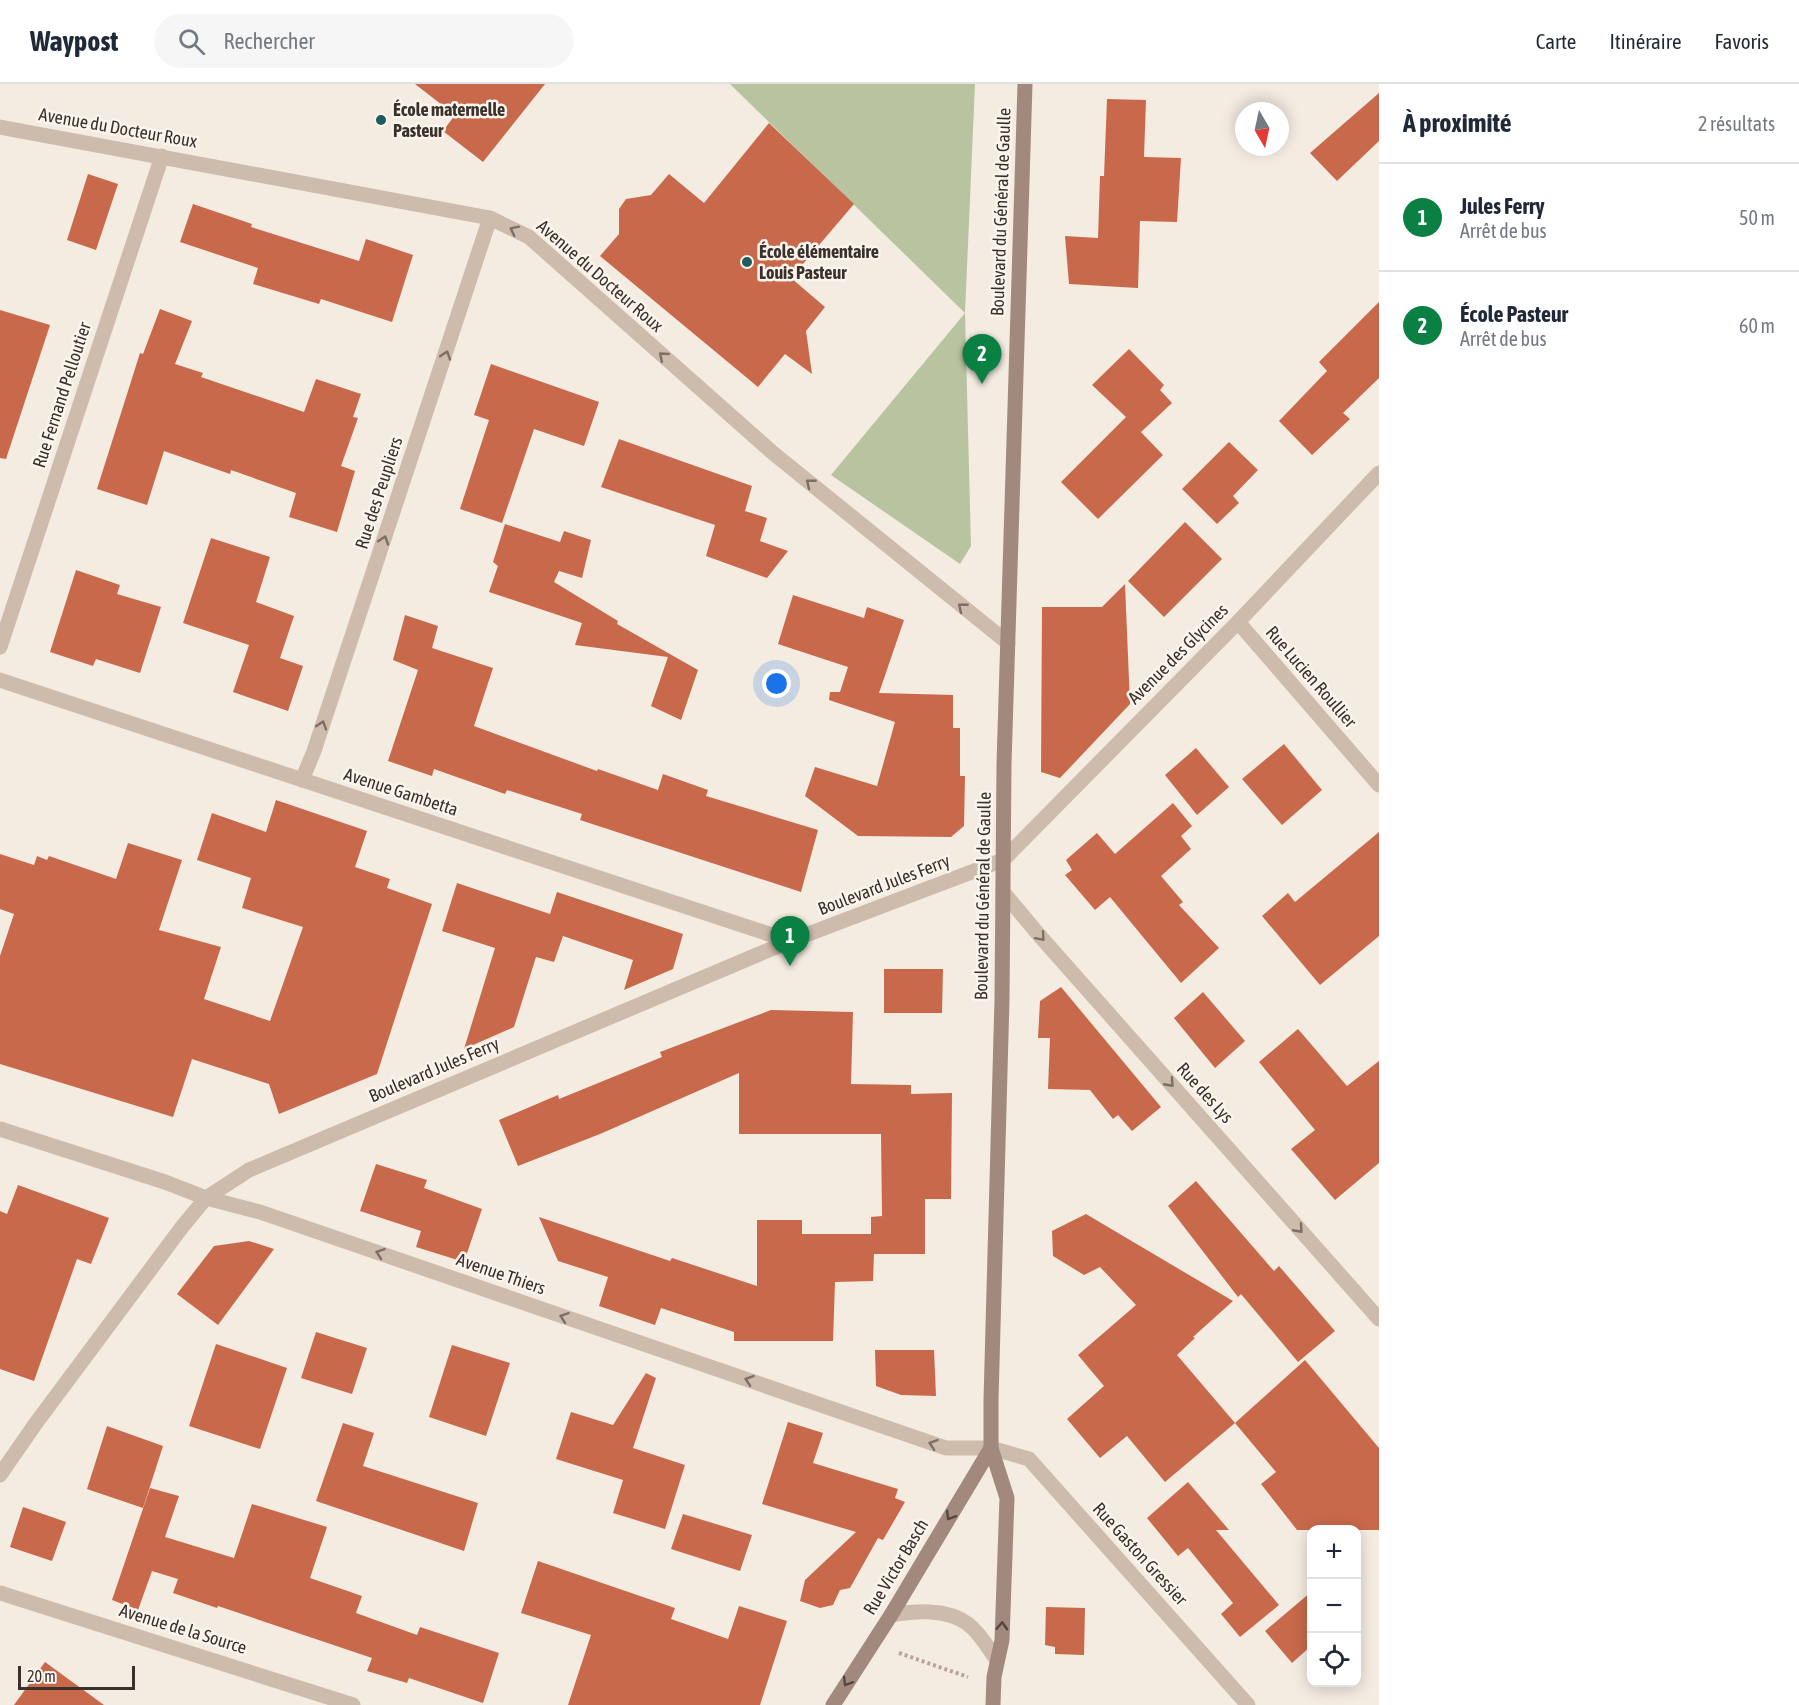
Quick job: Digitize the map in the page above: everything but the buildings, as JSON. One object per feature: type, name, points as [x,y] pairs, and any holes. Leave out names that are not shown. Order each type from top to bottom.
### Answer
[{"type":"street","name":"Boulevard du Général de Gaulle","points":[[993,1705],[994,1677],[1002,1640],[1007,1498],[991,1448],[1008,643],[1025,84]]},
{"type":"street","name":"Avenue du Docteur Roux","points":[[0,127],[490,218],[529,237],[773,453],[1008,643]]},
{"type":"street","name":"Rue Fernand Pelloutier","points":[[0,647],[162,156]]},
{"type":"street","name":"Rue des Peupliers","points":[[302,780],[329,705],[490,218]]},
{"type":"street","name":"Avenue des Glycines","points":[[1003,860],[1043,816],[1238,622],[1379,473]]},
{"type":"street","name":"Rue Lucien Roullier","points":[[1238,622],[1379,785]]},
{"type":"street","name":"Avenue Gambetta","points":[[0,680],[790,942]]},
{"type":"street","name":"Boulevard Jules Ferry","points":[[0,1475],[182,1227],[206,1198],[249,1170],[790,942],[1003,860]]},
{"type":"street","name":"Rue des Lys","points":[[1003,892],[1379,1319]]},
{"type":"street","name":"Avenue Thiers","points":[[0,1129],[165,1182],[206,1198],[261,1212],[946,1448],[991,1448]]},
{"type":"street","name":"Rue Victor Basch","points":[[833,1705],[891,1615],[991,1448]]},
{"type":"street","name":"Rue Gaston Gressier","points":[[991,1448],[1029,1459],[1248,1705]]},
{"type":"street","name":"Avenue de la Source","points":[[0,1593],[353,1705]]},
{"type":"street","points":[[891,1615],[917,1611],[947,1614],[967,1624],[980,1636],[997,1660]]},
{"type":"path","points":[[874,1640],[895,1652],[974,1679],[994,1677]]},
{"type":"green space","points":[[730,84],[975,84],[965,313]]},
{"type":"green space","points":[[965,313],[971,546],[960,564],[831,475]]},
{"type":"place","name":"École maternelle Pasteur","points":[[381,120]]},
{"type":"place","name":"École élémentaire Louis Pasteur","points":[[747,262]]},
{"type":"place","name":"École Pasteur","points":[[982,384]]},
{"type":"place","name":"Jules Ferry","points":[[790,966]]}]
